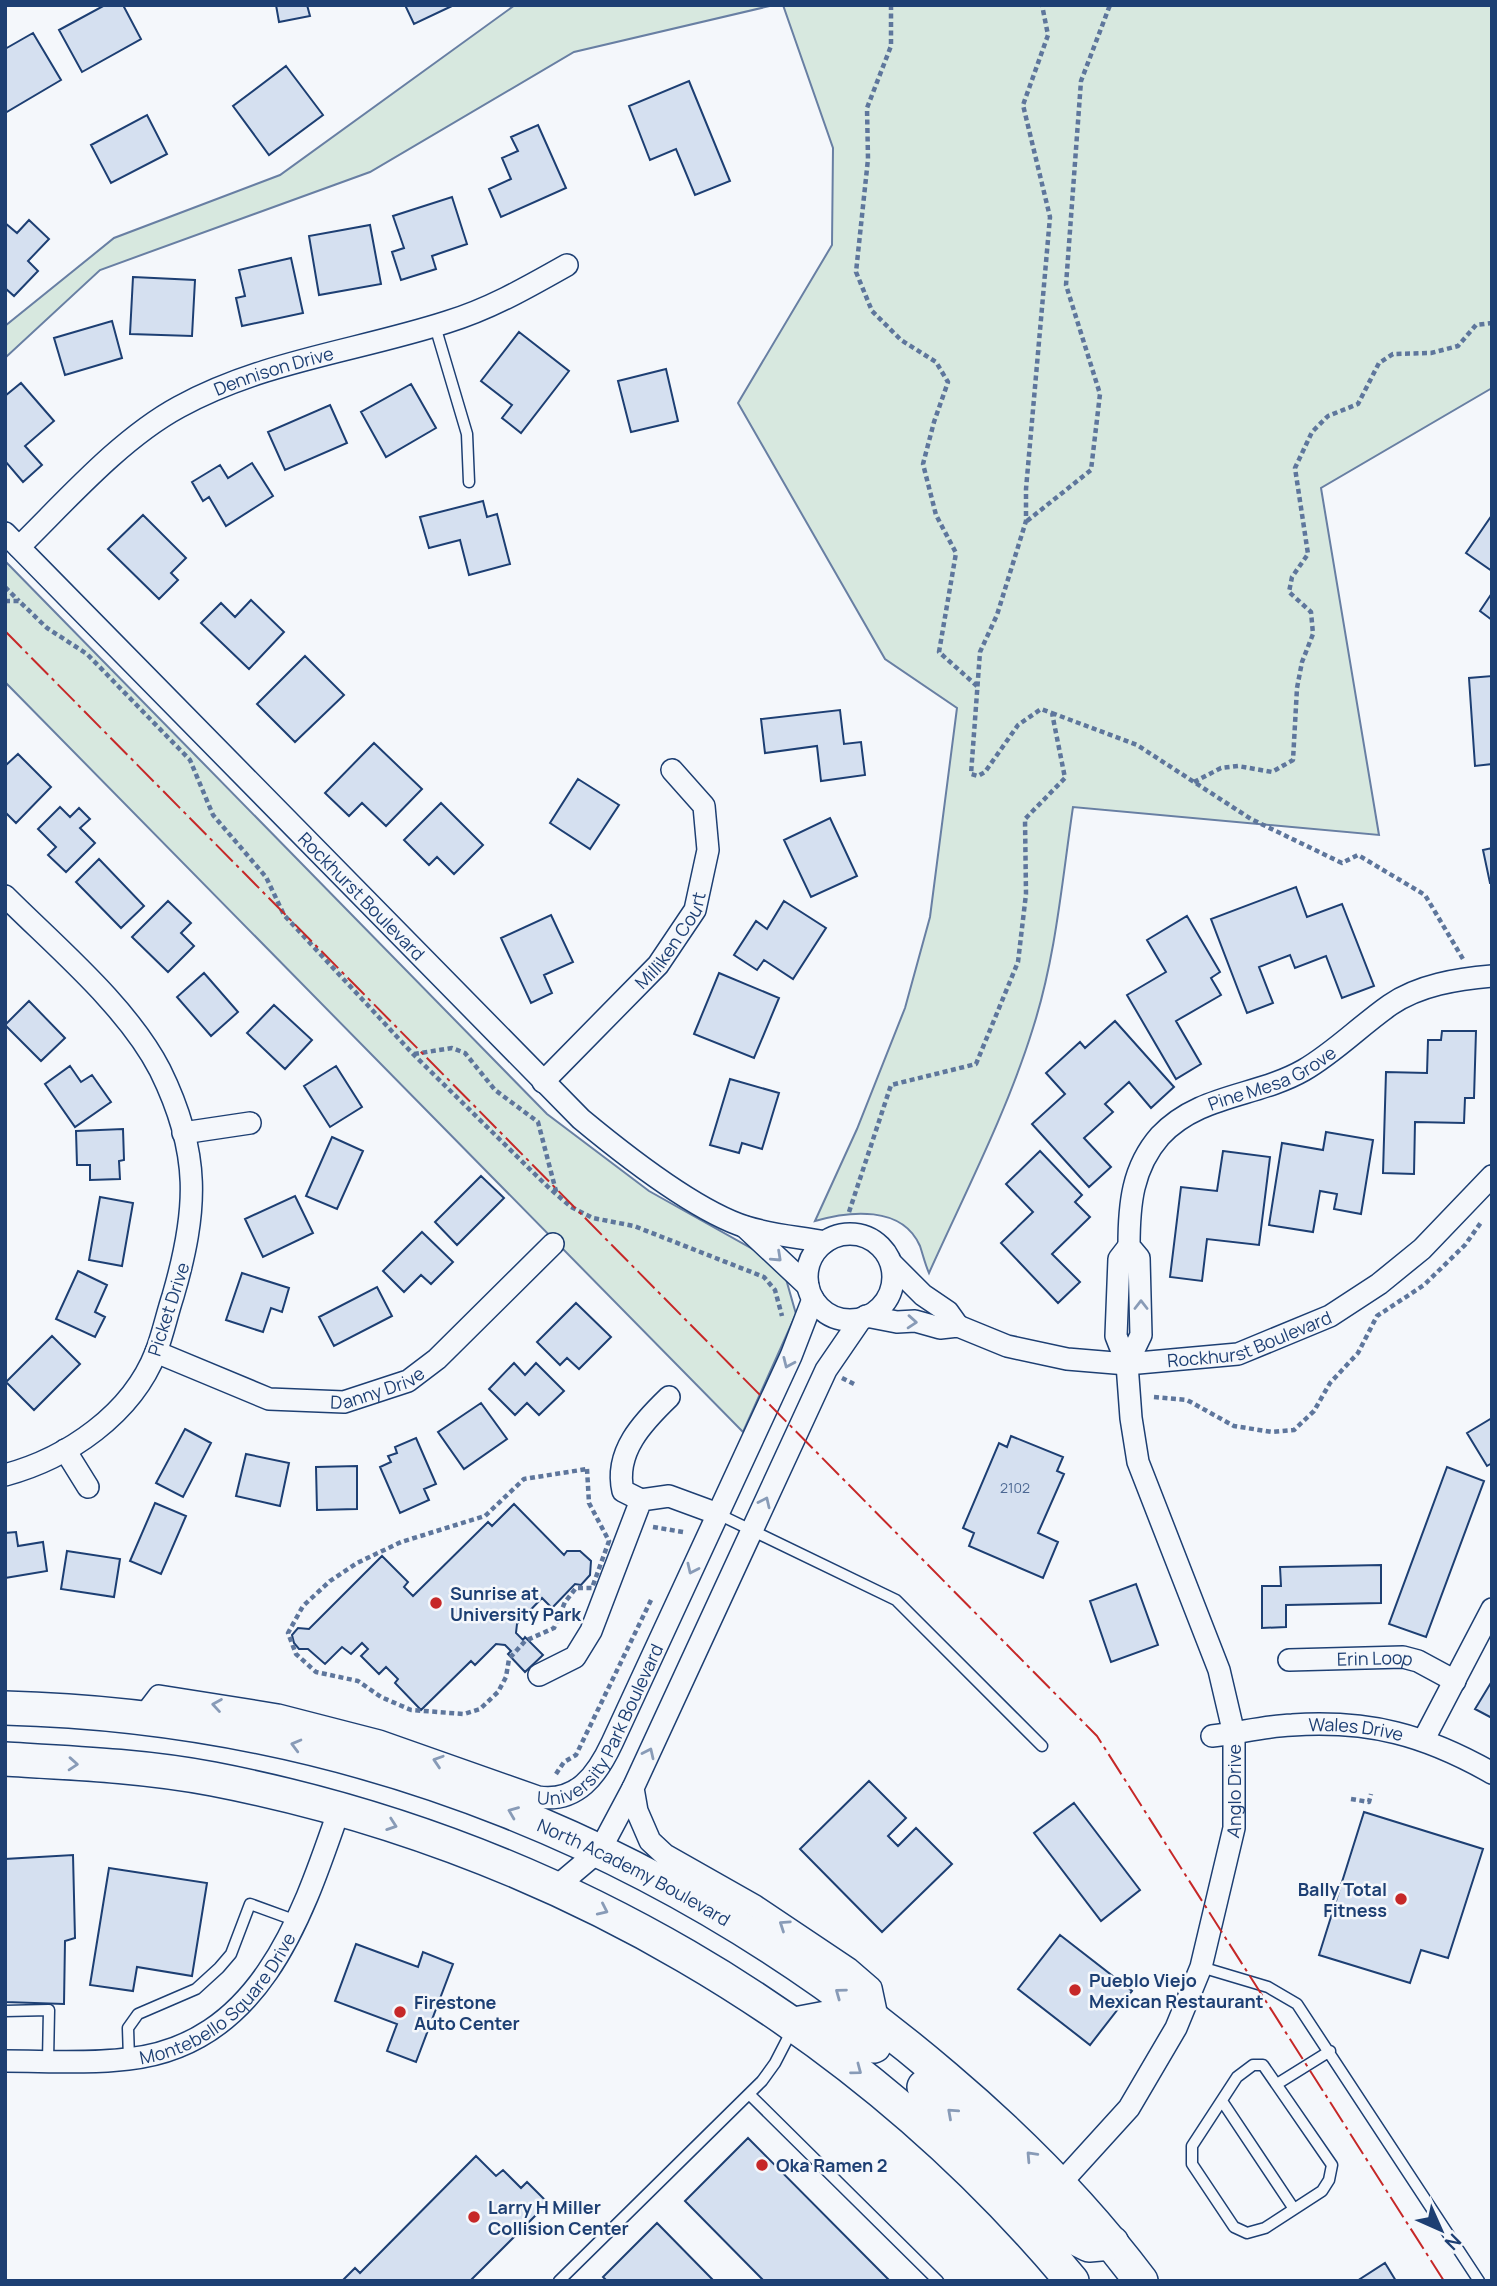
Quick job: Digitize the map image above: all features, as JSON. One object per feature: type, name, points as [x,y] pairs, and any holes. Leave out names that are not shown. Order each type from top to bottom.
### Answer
[{"type":"highway","name":"North Academy Boulevard","points":[[5,1708],[143,1717],[256,1735],[385,1769],[509,1810],[600,1850],[680,1891],[776,1948],[878,2021],[1007,2130],[1112,2243],[1141,2281]]},
{"type":"highway","points":[[5,1759],[126,1768],[210,1779],[339,1810],[384,1822],[496,1863],[623,1919],[795,2024],[879,2087],[1022,2221],[1072,2281]]},
{"type":"highway","points":[[795,2024],[832,2017],[858,2033],[964,2124],[1071,2236],[1088,2245],[1112,2243]]},
{"type":"street","name":"Dennison Drive","points":[[12,540],[135,438],[176,408],[249,374],[435,326],[486,308],[567,265]]},
{"type":"street","name":"Rockhurst Boulevard","points":[[12,540],[542,1082],[608,1142],[646,1170],[745,1227],[810,1293]]},
{"type":"street","name":"Milliken Court","points":[[542,1082],[658,965],[695,910],[708,850],[704,806],[672,770]]},
{"type":"street","name":"Picket Drive","points":[[5,896],[97,989],[141,1042],[158,1067],[183,1133],[191,1165],[190,1231],[156,1352],[140,1383],[119,1409],[91,1434],[65,1450],[5,1475]]},
{"type":"street","name":"Pine Mesa Grove","points":[[1127,1364],[1141,1335],[1139,1258],[1129,1246],[1130,1198],[1137,1172],[1159,1138],[1174,1122],[1199,1107],[1278,1082],[1305,1069],[1392,1004],[1417,991],[1483,977]]},
{"type":"street","points":[[183,1133],[250,1123]]},
{"type":"street","name":"Rockhurst Boulevard","points":[[864,1317],[897,1322],[915,1321],[940,1328],[958,1326],[1007,1346],[1067,1359],[1127,1364],[1238,1354],[1330,1316],[1379,1284],[1422,1249],[1492,1176]]},
{"type":"street","name":"Rockhurst Boulevard","points":[[745,1227],[825,1242]]},
{"type":"street","points":[[555,1888],[600,1850],[633,1788],[826,1370],[864,1317],[884,1304],[891,1292],[892,1264],[885,1250],[874,1240],[861,1234],[846,1233],[825,1242],[811,1258],[810,1293],[834,1317],[864,1317]]},
{"type":"street","name":"Danny Drive","points":[[156,1352],[269,1399],[344,1402],[408,1381],[427,1366],[553,1244]]},
{"type":"street","name":"Rockhurst Boulevard","points":[[892,1264],[923,1295],[948,1312],[958,1326]]},
{"type":"street","name":"University Park Boulevard","points":[[143,1717],[159,1696],[278,1715],[379,1741],[538,1797],[561,1797],[583,1787],[602,1765],[791,1356],[810,1293]]},
{"type":"street","name":"Anglo Drive","points":[[1059,2185],[1129,2108],[1155,2069],[1176,2028],[1201,1967],[1234,1828],[1234,1734],[1219,1670],[1138,1462],[1130,1418],[1127,1364]]},
{"type":"street","points":[[669,1397],[630,1442],[622,1465],[624,1491],[641,1500],[669,1496],[718,1514]]},
{"type":"street","points":[[65,1450],[88,1488]]},
{"type":"street","points":[[539,1675],[575,1657],[586,1640],[641,1500]]},
{"type":"street","points":[[1424,1739],[1491,1612]]},
{"type":"street","name":"Erin Loop","points":[[1289,1660],[1403,1657],[1418,1661],[1455,1681]]},
{"type":"street","name":"Wales Drive","points":[[1212,1736],[1291,1725],[1354,1724],[1387,1728],[1424,1739],[1492,1773]]},
{"type":"street","points":[[633,1788],[637,1811],[650,1841],[665,1855],[755,1906],[849,1969],[871,1988],[878,2021]]},
{"type":"street","name":"Montebello Square Drive","points":[[5,2061],[129,2059],[181,2045],[218,2026],[243,2005],[280,1954],[339,1810]]},
{"type":"lane","points":[[435,326],[467,434],[469,481]]},
{"type":"lane","points":[[718,1514],[896,1600],[1042,1746]]},
{"type":"lane","points":[[129,2059],[128,2028],[138,2014],[196,1989],[219,1968],[231,1954],[250,1904],[294,1920]]},
{"type":"lane","points":[[1201,1967],[1268,1987],[1290,1998],[1329,2051],[1479,2281]]},
{"type":"lane","points":[[5,2011],[49,2010],[48,2061]]},
{"type":"lane","points":[[559,2281],[749,2094],[775,2063],[795,2024]]},
{"type":"lane","points":[[1277,2084],[1329,2051]]},
{"type":"lane","points":[[1253,2065],[1263,2065],[1277,2084],[1332,2165],[1329,2180],[1322,2191],[1265,2228],[1247,2233],[1234,2227],[1192,2164],[1192,2146],[1237,2077],[1253,2065]]},
{"type":"lane","points":[[749,2094],[938,2281]]},
{"type":"lane","points":[[1222,2101],[1294,2209]]},
{"type":"path","points":[[891,5],[891,46],[867,108],[868,159],[856,272],[872,312],[901,340],[936,362],[948,382],[933,422],[923,464],[936,515],[956,553],[939,652],[978,686]]},
{"type":"path","points":[[1042,5],[1048,35],[1023,105],[1050,216],[1026,489],[1026,522],[997,615],[980,652],[971,774],[978,776],[985,772],[1018,725],[1041,709],[1137,745],[1273,830],[1342,863],[1358,855],[1425,895],[1483,977]]},
{"type":"path","points":[[1026,522],[1091,470],[1100,394],[1066,285],[1081,82],[1110,5]]},
{"type":"path","points":[[1194,782],[1221,768],[1238,766],[1272,772],[1293,760],[1297,688],[1302,662],[1313,634],[1311,612],[1289,592],[1292,577],[1308,554],[1295,468],[1312,432],[1328,416],[1358,404],[1379,363],[1393,354],[1431,353],[1458,346],[1476,325],[1492,323]]},
{"type":"path","points":[[5,587],[47,628],[87,654],[190,760],[214,815],[266,877],[284,915],[413,1054],[557,1195],[571,1208],[593,1218],[634,1226],[764,1277],[775,1290],[780,1303],[780,1328]]},
{"type":"path","points":[[5,601],[19,601]]},
{"type":"path","points":[[849,1212],[891,1085],[975,1064],[1018,962],[1026,894],[1025,819],[1065,778],[1052,713]]},
{"type":"path","points":[[413,1054],[452,1048],[464,1053],[495,1090],[538,1122],[557,1195]]},
{"type":"path","points":[[1154,1396],[1187,1400],[1234,1426],[1272,1432],[1294,1430],[1314,1411],[1330,1383],[1358,1353],[1377,1316],[1424,1285],[1465,1245],[1484,1219]]},
{"type":"path","points":[[587,1469],[589,1503],[600,1525],[609,1541],[592,1588],[576,1588],[565,1602],[554,1628],[525,1641],[509,1659],[506,1677],[498,1692],[480,1709],[471,1713],[419,1713],[391,1703],[358,1681],[316,1672],[302,1661],[290,1640],[291,1624],[303,1606],[342,1572],[401,1542],[485,1516],[524,1479],[587,1469]]},
{"type":"path","points":[[649,1526],[684,1530],[677,1545]]},
{"type":"path","points":[[556,1774],[564,1762],[576,1755],[654,1594]]},
{"type":"path","points":[[1351,1799],[1369,1802],[1371,1794]]},
{"type":"shaded area","points":[[515,5],[774,5],[574,52],[370,172],[100,270],[5,358],[5,326],[114,238],[280,175]]},
{"type":"shaded area","points":[[783,5],[1492,5],[1492,388],[1321,488],[1379,835],[1073,807],[1053,946],[1033,1028],[998,1121],[929,1273],[920,1246],[912,1233],[901,1223],[888,1217],[858,1214],[815,1221],[857,1129],[905,1008],[930,917],[957,708],[885,659],[738,403],[832,245],[833,148]]},
{"type":"shaded area","points":[[5,561],[547,1114],[649,1191],[765,1256],[784,1272],[796,1314],[743,1432],[5,682]]},
{"type":"building","points":[[105,5],[123,5],[141,39],[82,72],[59,30]]},
{"type":"building","points":[[276,5],[307,5],[310,16],[279,22]]},
{"type":"building","points":[[405,5],[454,5],[414,24]]},
{"type":"building","points":[[33,33],[61,80],[5,113],[5,49]]},
{"type":"building","points":[[286,66],[323,115],[269,155],[233,106]]},
{"type":"building","points":[[689,81],[730,181],[695,195],[676,149],[650,160],[629,106]]},
{"type":"building","points":[[147,115],[167,154],[111,183],[91,145]]},
{"type":"building","points":[[538,125],[566,188],[501,217],[489,189],[511,179],[502,158],[518,151],[511,137]]},
{"type":"building","points":[[452,197],[467,244],[432,256],[436,269],[401,280],[392,252],[404,248],[393,216]]},
{"type":"building","points":[[29,220],[49,239],[28,261],[38,271],[14,296],[5,288],[5,223],[17,233]]},
{"type":"building","points":[[370,225],[381,284],[319,295],[309,236]]},
{"type":"building","points":[[291,258],[303,313],[242,326],[236,298],[245,296],[239,270]]},
{"type":"building","points":[[133,277],[195,280],[192,336],[130,334]]},
{"type":"building","points":[[112,321],[122,358],[65,375],[54,338]]},
{"type":"building","points":[[519,332],[569,371],[521,433],[502,418],[512,405],[481,381]]},
{"type":"building","points":[[666,369],[678,421],[631,432],[618,381]]},
{"type":"building","points":[[21,383],[54,421],[25,446],[42,465],[23,482],[5,461],[5,396]]},
{"type":"building","points":[[411,384],[436,428],[386,457],[361,412]]},
{"type":"building","points":[[330,405],[347,443],[285,470],[268,432]]},
{"type":"building","points":[[252,463],[273,496],[226,526],[209,497],[203,501],[192,482],[220,465],[228,478]]},
{"type":"building","points":[[483,501],[487,517],[497,514],[510,564],[469,575],[460,540],[429,548],[420,517]]},
{"type":"building","points":[[143,515],[186,558],[171,573],[178,580],[159,599],[108,549]]},
{"type":"building","points":[[1492,515],[1492,571],[1466,553]]},
{"type":"building","points":[[1492,593],[1492,620],[1480,611]]},
{"type":"building","points":[[251,600],[284,632],[249,669],[201,623],[221,603],[235,617]]},
{"type":"building","points":[[305,656],[344,695],[295,742],[257,704]]},
{"type":"building","points":[[1492,676],[1492,764],[1475,766],[1469,678]]},
{"type":"building","points":[[840,710],[844,744],[861,742],[865,775],[821,781],[817,746],[765,753],[761,719]]},
{"type":"building","points":[[374,743],[422,789],[386,826],[362,803],[349,816],[325,793]]},
{"type":"building","points":[[18,754],[51,787],[16,823],[5,812],[5,766]]},
{"type":"building","points":[[578,779],[619,805],[590,849],[550,823]]},
{"type":"building","points":[[441,803],[483,845],[454,874],[437,857],[429,865],[404,840]]},
{"type":"building","points":[[60,807],[70,817],[79,808],[90,819],[80,828],[95,843],[66,872],[48,855],[56,847],[38,829]]},
{"type":"building","points":[[830,818],[857,876],[811,897],[784,840]]},
{"type":"building","points":[[1492,848],[1492,883],[1490,883],[1483,850]]},
{"type":"building","points":[[99,859],[144,906],[121,928],[76,882]]},
{"type":"building","points":[[1296,887],[1307,917],[1342,904],[1374,986],[1342,998],[1326,956],[1295,968],[1290,955],[1259,967],[1273,1003],[1247,1013],[1211,919]]},
{"type":"building","points":[[168,901],[191,923],[181,933],[194,946],[168,972],[132,937]]},
{"type":"building","points":[[784,901],[826,928],[793,979],[764,960],[757,970],[734,955],[756,921],[767,929]]},
{"type":"building","points":[[551,915],[573,962],[544,975],[552,993],[531,1003],[501,938]]},
{"type":"building","points":[[1187,916],[1220,972],[1211,978],[1221,995],[1176,1021],[1201,1064],[1176,1079],[1127,995],[1166,972],[1147,940]]},
{"type":"building","points":[[204,973],[238,1012],[211,1036],[177,997]]},
{"type":"building","points":[[719,973],[779,998],[754,1058],[694,1034]]},
{"type":"building","points":[[29,1001],[65,1038],[41,1061],[5,1025]]},
{"type":"building","points":[[274,1005],[312,1040],[285,1069],[247,1033]]},
{"type":"building","points":[[1115,1021],[1174,1087],[1151,1108],[1129,1082],[1105,1104],[1113,1112],[1084,1138],[1111,1167],[1089,1187],[1032,1124],[1065,1094],[1046,1073],[1080,1042],[1085,1048]]},
{"type":"building","points":[[1442,1031],[1476,1031],[1474,1098],[1465,1098],[1464,1123],[1415,1122],[1414,1174],[1383,1173],[1386,1072],[1427,1073],[1428,1040],[1441,1040]]},
{"type":"building","points":[[70,1066],[81,1082],[92,1075],[111,1102],[75,1127],[45,1084]]},
{"type":"building","points":[[336,1066],[362,1107],[330,1127],[304,1086]]},
{"type":"building","points":[[730,1079],[779,1093],[762,1149],[742,1143],[739,1153],[710,1145]]},
{"type":"building","points":[[123,1129],[124,1160],[119,1161],[120,1179],[90,1180],[90,1165],[77,1165],[76,1131]]},
{"type":"building","points":[[1326,1132],[1373,1140],[1361,1214],[1334,1209],[1337,1194],[1320,1191],[1313,1232],[1269,1225],[1282,1143],[1323,1150]]},
{"type":"building","points":[[332,1137],[363,1151],[337,1209],[306,1196]]},
{"type":"building","points":[[1040,1151],[1082,1195],[1075,1202],[1090,1217],[1052,1254],[1080,1282],[1058,1303],[1001,1243],[1033,1212],[1006,1184]]},
{"type":"building","points":[[1223,1151],[1270,1157],[1259,1245],[1207,1239],[1202,1281],[1170,1277],[1181,1187],[1217,1191]]},
{"type":"building","points":[[481,1176],[504,1198],[457,1245],[435,1222]]},
{"type":"building","points":[[295,1196],[313,1233],[263,1257],[245,1219]]},
{"type":"building","points":[[100,1197],[133,1203],[122,1266],[89,1260]]},
{"type":"building","points":[[422,1232],[453,1262],[431,1284],[421,1275],[404,1292],[383,1271]]},
{"type":"building","points":[[78,1271],[107,1285],[95,1312],[105,1317],[95,1337],[56,1319]]},
{"type":"building","points":[[242,1273],[289,1288],[282,1312],[271,1308],[263,1332],[226,1320]]},
{"type":"building","points":[[377,1287],[392,1316],[334,1346],[319,1317]]},
{"type":"building","points":[[576,1303],[611,1337],[579,1369],[567,1358],[560,1365],[537,1342]]},
{"type":"building","points":[[52,1336],[80,1364],[34,1410],[6,1382]]},
{"type":"building","points":[[514,1363],[525,1375],[536,1363],[564,1391],[539,1415],[527,1403],[515,1415],[489,1389]]},
{"type":"building","points":[[481,1403],[507,1439],[464,1469],[438,1432]]},
{"type":"building","points":[[1492,1418],[1492,1463],[1487,1466],[1467,1433]]},
{"type":"building","points":[[185,1429],[211,1443],[183,1497],[156,1483]]},
{"type":"building","points":[[1011,1436],[1063,1457],[1057,1471],[1064,1474],[1038,1533],[1058,1542],[1043,1578],[969,1546],[974,1533],[963,1528],[999,1443],[1007,1447]]},
{"type":"building","points":[[416,1438],[436,1484],[424,1489],[429,1500],[400,1513],[380,1467],[391,1462],[388,1456],[397,1453],[395,1447]]},
{"type":"building","points":[[246,1454],[289,1463],[280,1506],[236,1496]]},
{"type":"building","points":[[357,1466],[357,1509],[317,1510],[316,1467]]},
{"type":"building","points":[[1447,1467],[1484,1481],[1426,1637],[1389,1624]]},
{"type":"building","points":[[155,1503],[186,1516],[161,1574],[130,1561]]},
{"type":"building","name":"Sunrise at University Park","points":[[514,1504],[564,1555],[567,1551],[580,1551],[591,1561],[590,1575],[581,1585],[575,1584],[552,1608],[542,1598],[517,1624],[516,1633],[523,1640],[525,1637],[543,1655],[525,1672],[508,1654],[511,1651],[505,1645],[496,1644],[475,1665],[471,1661],[421,1710],[395,1683],[398,1679],[386,1667],[379,1674],[361,1656],[368,1649],[362,1643],[351,1654],[342,1647],[325,1664],[308,1649],[299,1649],[294,1643],[292,1635],[298,1628],[309,1629],[382,1556],[408,1582],[404,1587],[413,1596],[488,1522],[492,1526]]},
{"type":"building","points":[[16,1532],[18,1546],[43,1542],[47,1571],[5,1578],[5,1533]]},
{"type":"building","points":[[67,1551],[120,1559],[114,1597],[61,1589]]},
{"type":"building","points":[[1381,1565],[1381,1603],[1286,1605],[1286,1627],[1262,1628],[1262,1586],[1281,1586],[1280,1567]]},
{"type":"building","points":[[1136,1584],[1158,1645],[1111,1662],[1090,1601]]},
{"type":"building","points":[[1492,1681],[1492,1718],[1475,1709]]},
{"type":"building","points":[[869,1781],[906,1818],[888,1836],[898,1846],[916,1828],[952,1864],[882,1932],[800,1849]]},
{"type":"building","points":[[1074,1803],[1140,1890],[1101,1921],[1034,1833]]},
{"type":"building","name":"Bally Total Fitness","points":[[1364,1812],[1483,1849],[1448,1958],[1421,1950],[1410,1983],[1319,1955]]},
{"type":"building","points":[[73,1855],[75,1938],[65,1941],[64,2004],[5,2002],[5,1859]]},
{"type":"building","points":[[109,1868],[207,1883],[192,1976],[137,1967],[133,1991],[90,1985]]},
{"type":"building","name":"Pueblo Viejo Mexican Restaurant","points":[[1060,1935],[1132,1991],[1090,2045],[1018,1989]]},
{"type":"building","name":"Firestone Auto Center","points":[[356,1944],[418,1967],[423,1952],[453,1964],[416,2062],[387,2051],[397,2024],[335,2001]]},
{"type":"building","points":[[748,2138],[890,2281],[764,2281],[685,2201]]},
{"type":"building","name":"Larry H Miller Collision Center","points":[[476,2156],[496,2176],[503,2170],[521,2188],[527,2182],[548,2203],[470,2281],[342,2281],[355,2268],[360,2273]]},
{"type":"building","points":[[657,2223],[714,2281],[607,2281],[603,2277]]},
{"type":"building","points":[[1385,2263],[1396,2281],[1357,2281]]},
{"type":"power","points":[[5,631],[1097,1736],[1444,2281]]},
{"type":"place","name":"Sunrise at University Park","points":[[436,1603]]},
{"type":"place","name":"Bally Total Fitness","points":[[1401,1899]]},
{"type":"place","name":"Pueblo Viejo Mexican Restaurant","points":[[1075,1990]]},
{"type":"place","name":"Firestone Auto Center","points":[[400,2012]]},
{"type":"place","name":"Oka Ramen 2","points":[[762,2165]]},
{"type":"place","name":"Larry H Miller Collision Center","points":[[474,2217]]}]
